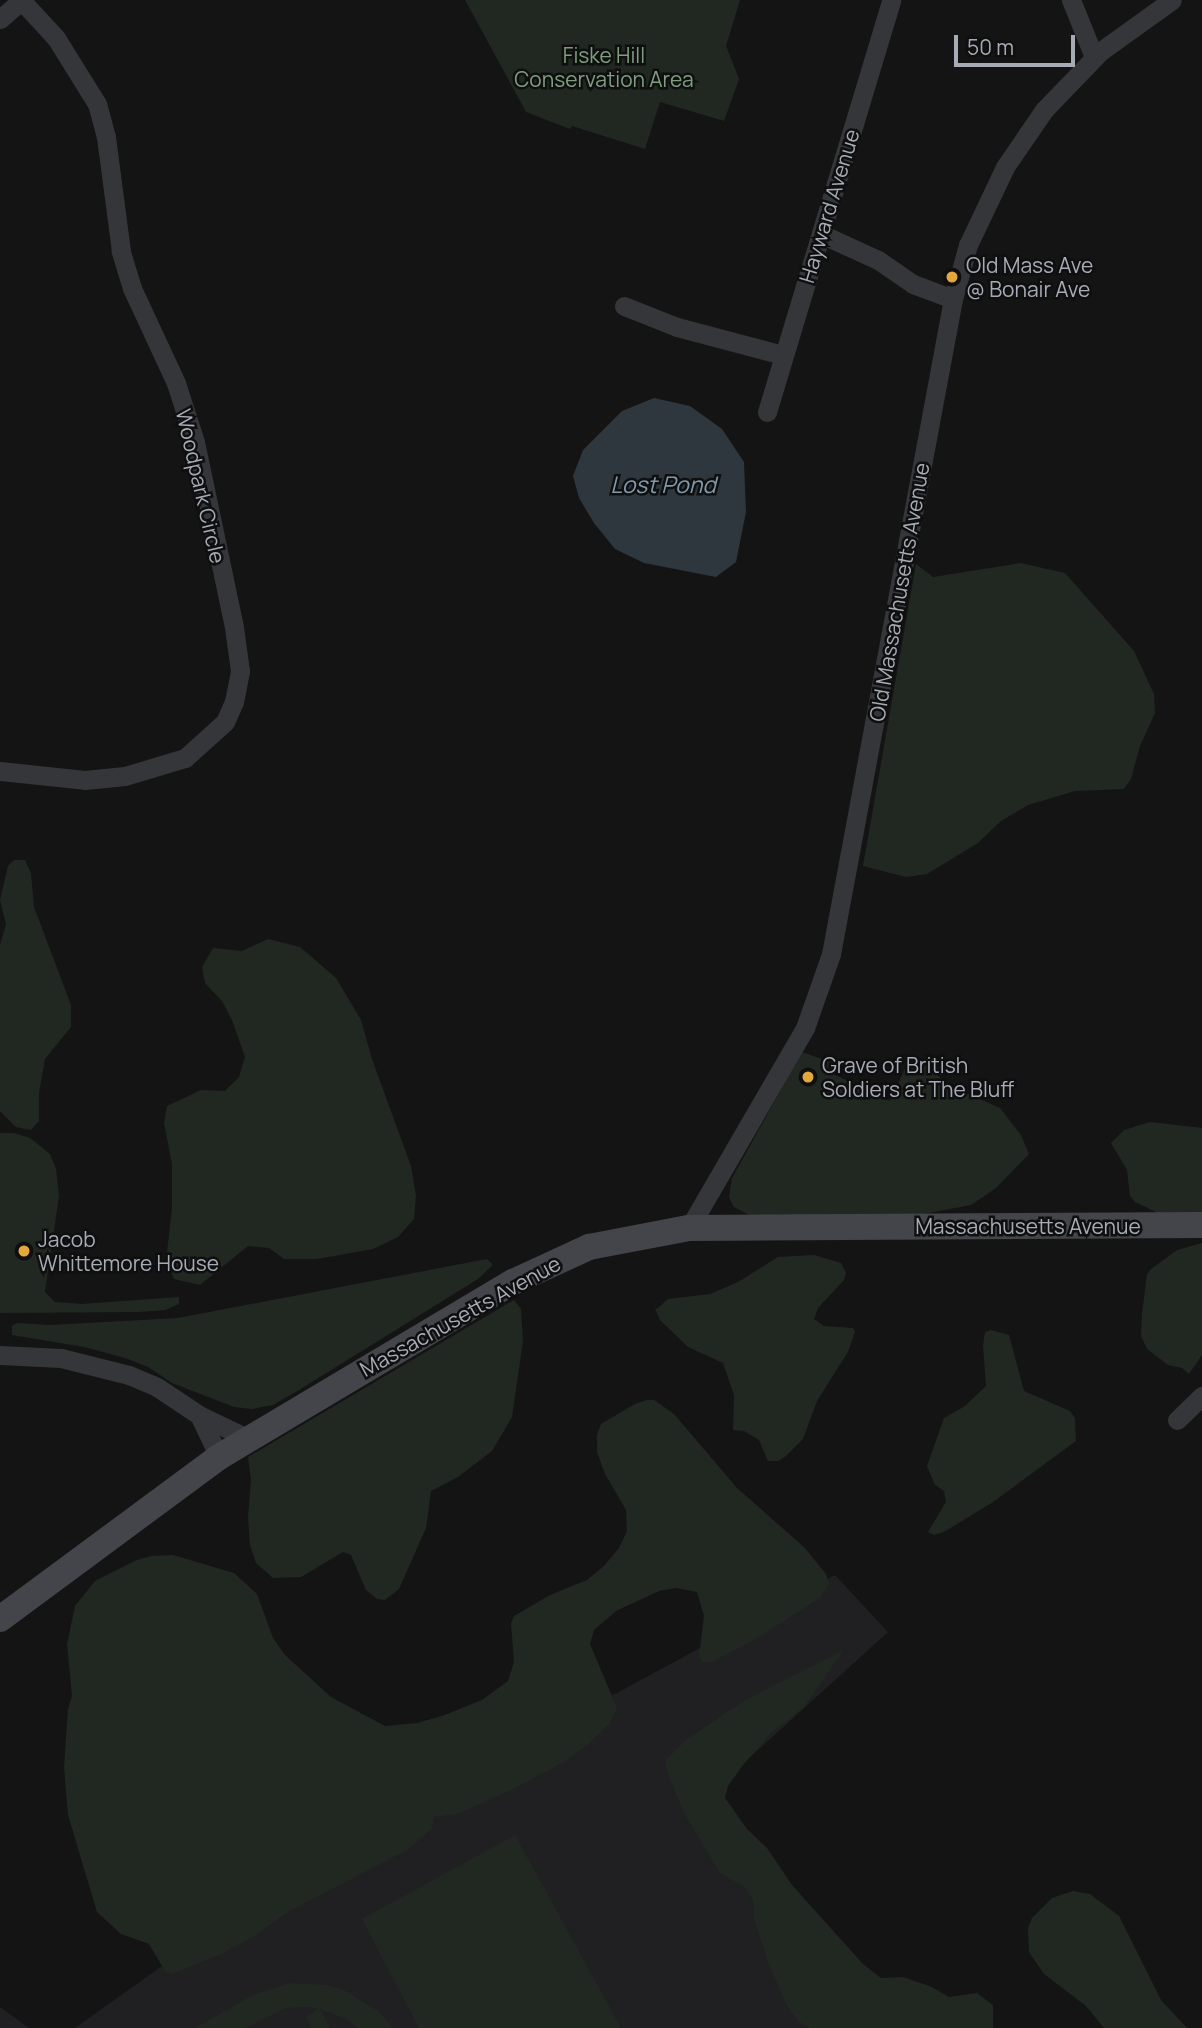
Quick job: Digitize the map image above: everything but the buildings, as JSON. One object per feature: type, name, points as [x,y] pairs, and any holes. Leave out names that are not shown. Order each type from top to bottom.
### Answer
[{"type":"main road","name":"Massachusetts Avenue","points":[[0,1619],[219,1457],[534,1271],[589,1247],[689,1228],[1202,1225]]},
{"type":"street","name":"Woodpark Circle","points":[[0,19],[22,0],[56,38],[97,104],[106,137],[121,251],[132,288],[176,383],[195,442],[234,627],[240,671],[234,702],[225,722],[185,758],[125,776],[85,780],[0,771]]},
{"type":"street","name":"Hayward Avenue","points":[[766,412],[891,0]]},
{"type":"street","points":[[1072,0],[1094,58]]},
{"type":"street","name":"Old Massachusetts Avenue","points":[[689,1228],[796,1045],[829,962],[843,899],[953,299],[973,233],[1011,155],[1051,101],[1094,58],[1172,0]]},
{"type":"street","points":[[821,233],[878,260],[913,284],[953,299]]},
{"type":"street","points":[[624,306],[677,327],[783,355]]},
{"type":"street","points":[[0,1355],[61,1358],[129,1375],[157,1387],[200,1415],[248,1439]]},
{"type":"street","points":[[1177,1420],[1202,1396]]},
{"type":"street","points":[[200,1415],[219,1457]]},
{"type":"shaded area","points":[[835,1575],[888,1632],[694,1808],[900,2028],[75,2028],[319,1854]]},
{"type":"shaded area","points":[[0,2007],[29,2028],[0,2028]]},
{"type":"green space","name":"Fiske Hill Conservation Area","points":[[465,0],[740,0],[726,46],[739,79],[724,121],[660,102],[645,149],[572,126],[570,129],[526,112]]},
{"type":"green space","points":[[1021,563],[1065,573],[1134,651],[1154,694],[1155,713],[1140,746],[1131,779],[1124,789],[1075,791],[1028,805],[1001,821],[978,843],[927,874],[906,877],[863,866],[916,564],[933,577]]},
{"type":"green space","points":[[14,860],[25,860],[31,873],[34,907],[71,1005],[71,1027],[45,1059],[39,1093],[39,1121],[31,1130],[16,1127],[0,1111],[0,945],[6,924],[0,900],[8,866]]},
{"type":"green space","points":[[268,939],[300,947],[336,978],[361,1020],[372,1059],[411,1166],[416,1196],[414,1219],[398,1237],[373,1249],[317,1259],[284,1259],[269,1248],[248,1246],[200,1285],[174,1279],[166,1261],[172,1208],[172,1164],[164,1123],[167,1106],[201,1090],[225,1091],[239,1077],[245,1057],[232,1020],[222,1001],[205,983],[202,967],[213,948],[242,951]]},
{"type":"green space","points":[[802,1052],[833,1063],[829,1072],[890,1101],[910,1058],[930,1068],[948,1085],[1000,1108],[1021,1135],[1029,1154],[996,1188],[971,1205],[907,1217],[751,1216],[734,1207],[729,1197],[732,1178]]},
{"type":"green space","points":[[1150,1122],[1202,1128],[1202,1216],[1158,1213],[1135,1202],[1130,1196],[1127,1170],[1111,1143],[1124,1130]]},
{"type":"green space","points":[[0,1133],[14,1133],[30,1138],[50,1154],[56,1169],[59,1196],[45,1292],[55,1302],[82,1304],[179,1297],[179,1304],[165,1310],[139,1312],[0,1313]]},
{"type":"green space","points":[[1202,1243],[1202,1355],[1189,1374],[1182,1368],[1168,1365],[1147,1349],[1141,1336],[1142,1314],[1147,1274],[1151,1269],[1177,1250]]},
{"type":"green space","points":[[814,1255],[841,1263],[846,1273],[844,1280],[818,1308],[814,1319],[824,1326],[853,1328],[855,1332],[848,1352],[817,1401],[803,1439],[786,1456],[778,1461],[768,1461],[759,1440],[744,1431],[733,1430],[734,1395],[723,1363],[688,1347],[660,1320],[655,1308],[668,1299],[710,1294],[738,1282],[778,1257]]},
{"type":"green space","points":[[487,1259],[493,1265],[478,1279],[273,1405],[252,1409],[234,1407],[172,1383],[148,1367],[125,1358],[84,1347],[12,1335],[12,1326],[17,1323],[50,1325],[178,1318]]},
{"type":"green space","points":[[514,1300],[521,1309],[523,1341],[512,1417],[492,1451],[458,1477],[431,1491],[426,1528],[399,1589],[385,1600],[377,1599],[366,1590],[351,1555],[343,1552],[301,1577],[273,1578],[256,1563],[250,1545],[248,1517],[251,1480],[248,1457]]},
{"type":"green space","points":[[991,1330],[1009,1335],[1024,1391],[1070,1411],[1075,1418],[1076,1441],[993,1502],[944,1532],[934,1535],[928,1532],[946,1502],[944,1491],[935,1485],[927,1466],[944,1418],[965,1406],[986,1386],[983,1345],[985,1332]]},
{"type":"green space","points":[[647,1400],[654,1400],[674,1414],[737,1488],[805,1548],[826,1574],[829,1583],[820,1598],[754,1640],[712,1662],[702,1662],[699,1656],[704,1616],[697,1592],[676,1588],[659,1591],[616,1611],[594,1630],[590,1644],[617,1708],[609,1724],[588,1744],[564,1762],[515,1788],[460,1813],[434,1817],[432,1828],[409,1849],[288,1912],[253,1937],[219,1955],[171,1974],[165,1971],[149,1944],[121,1934],[97,1912],[68,1815],[64,1767],[68,1709],[72,1696],[67,1644],[75,1606],[95,1581],[137,1560],[152,1556],[173,1555],[234,1573],[257,1594],[273,1638],[285,1655],[331,1697],[385,1726],[417,1723],[442,1716],[482,1700],[508,1681],[514,1662],[511,1623],[514,1616],[550,1595],[587,1580],[604,1566],[619,1548],[627,1531],[626,1510],[605,1474],[597,1452],[597,1435],[601,1424]]},
{"type":"green space","points":[[843,1651],[804,1707],[771,1733],[743,1765],[728,1786],[725,1798],[747,1829],[767,1848],[792,1885],[863,1964],[881,1978],[903,1977],[932,1987],[949,1997],[977,1993],[993,2005],[993,2028],[810,2028],[799,2022],[787,2006],[768,1962],[754,1918],[753,1900],[745,1887],[720,1873],[685,1815],[669,1777],[665,1761],[686,1740],[745,1700]]},
{"type":"green space","points":[[515,1835],[621,2028],[419,2028],[362,1919]]},
{"type":"green space","points":[[1073,1891],[1090,1894],[1119,1916],[1161,2000],[1187,2028],[1104,2028],[1086,2006],[1044,1974],[1029,1952],[1028,1928],[1032,1918],[1052,1898]]},
{"type":"green space","points":[[290,1983],[327,1985],[344,1990],[378,2011],[393,2028],[358,2028],[347,2019],[320,2009],[330,2028],[312,2028],[306,2017],[318,2009],[309,2007],[286,2008],[245,2028],[195,2028],[253,1995]]},
{"type":"water","name":"Lost Pond","points":[[654,398],[690,406],[722,429],[744,462],[746,512],[736,562],[716,577],[644,563],[615,549],[594,523],[579,498],[573,476],[583,450],[622,411]]},
{"type":"place","name":"Old Mass Ave @ Bonair Ave","points":[[952,277]]},
{"type":"place","name":"Grave of British Soldiers at The Bluff","points":[[808,1077]]},
{"type":"place","name":"Jacob Whittemore House","points":[[24,1251]]}]
